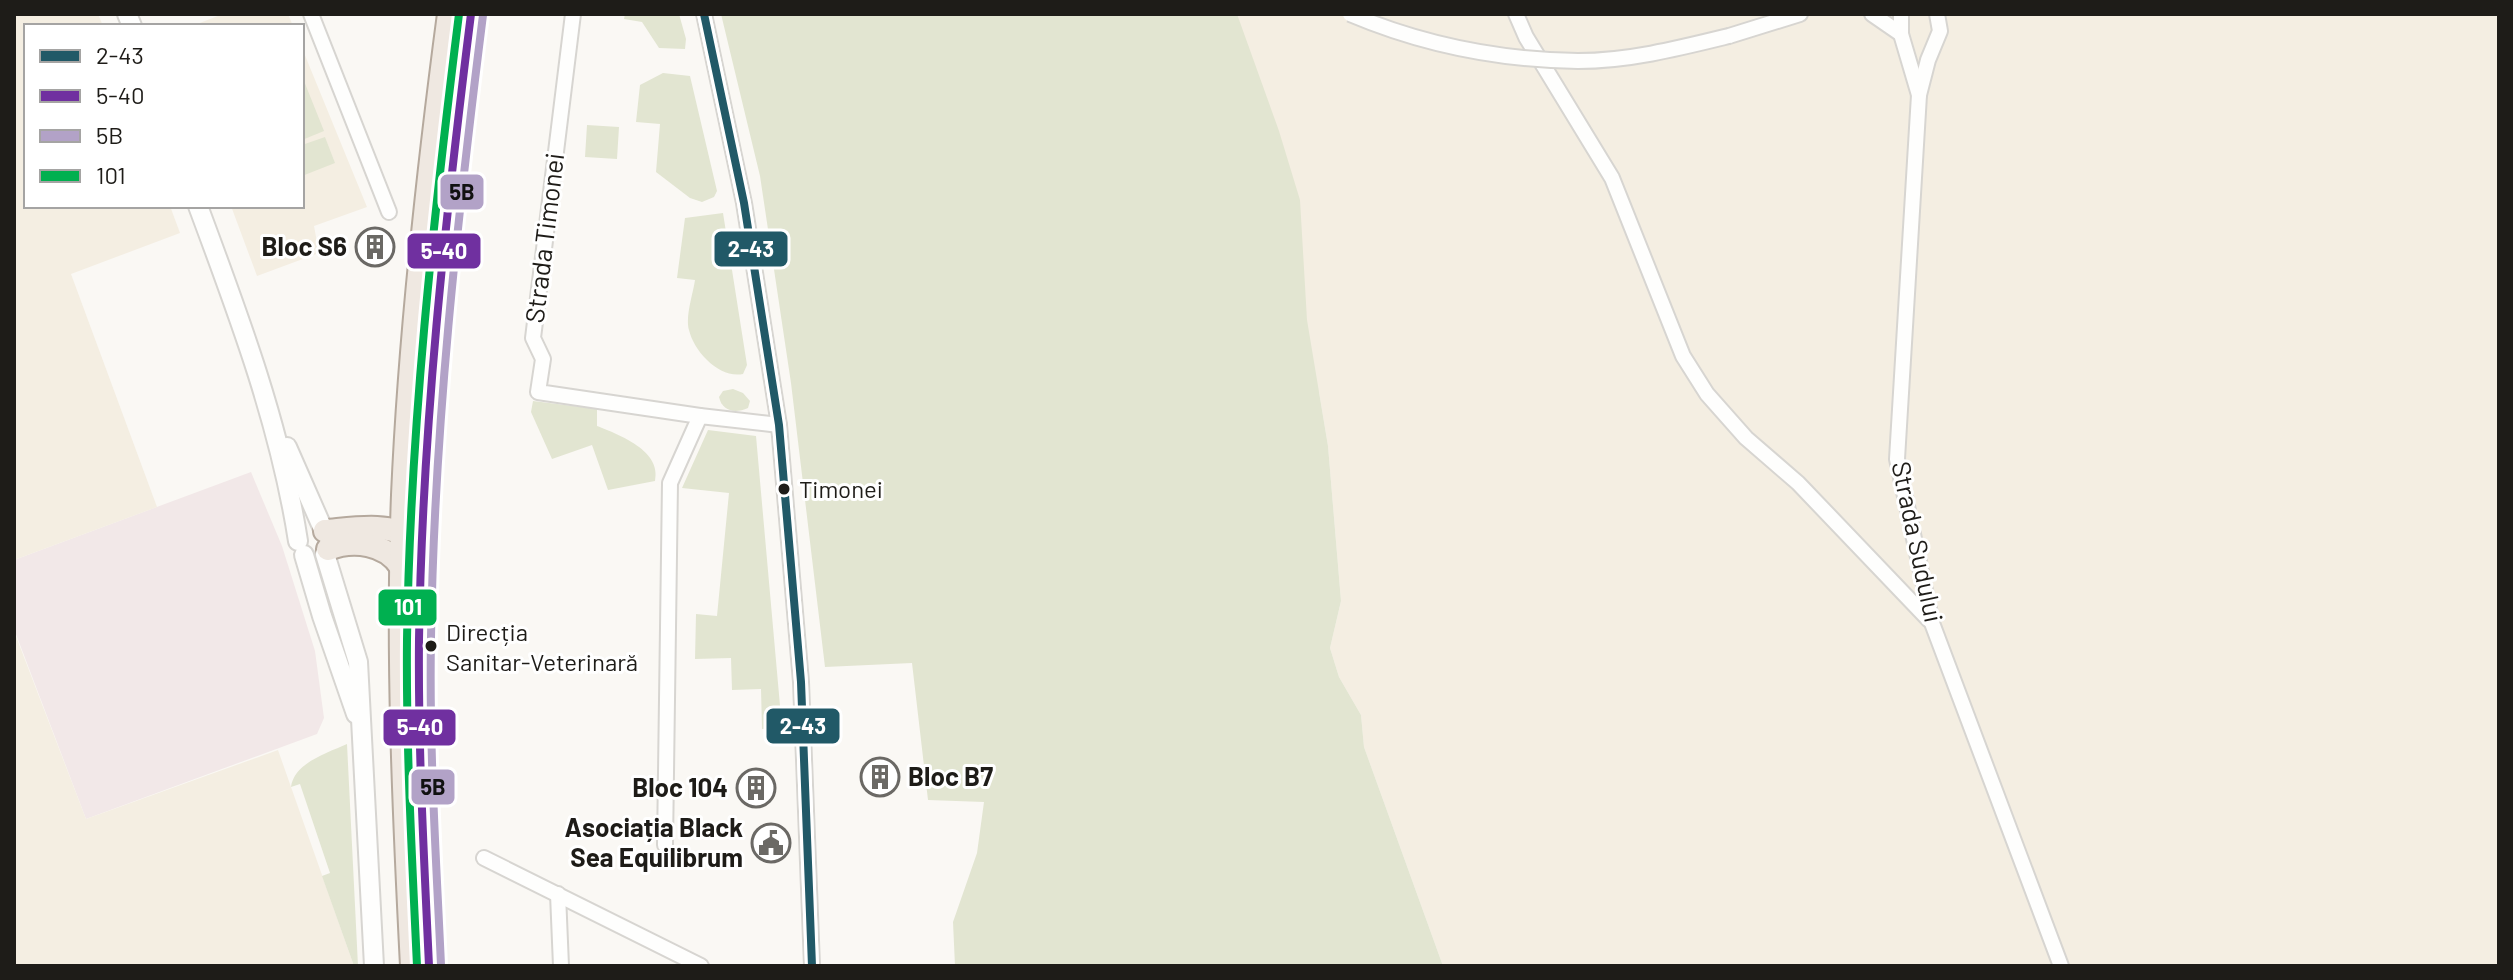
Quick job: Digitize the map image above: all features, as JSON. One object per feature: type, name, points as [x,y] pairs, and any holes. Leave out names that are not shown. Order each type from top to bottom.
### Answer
[{"type":"main road","points":[[429,966],[420,728],[420,622],[413,531],[418,303],[449,14]]},
{"type":"main road","points":[[412,966],[401,731],[401,567],[413,531],[430,398],[461,85],[471,14]]},
{"type":"main road","points":[[326,541],[389,529],[413,531]]},
{"type":"main road","points":[[326,541],[368,545],[393,556],[401,567]]},
{"type":"street","points":[[311,14],[389,212]]},
{"type":"street","name":"Strada Timonei","points":[[573,14],[533,338],[543,359],[538,392],[779,425]]},
{"type":"street","points":[[704,14],[744,203],[779,425],[802,694],[812,966]]},
{"type":"street","points":[[1350,14],[1393,32],[1489,54],[1579,61],[1658,53],[1729,36],[1800,14]]},
{"type":"street","points":[[1516,14],[1526,37],[1612,178],[1683,356],[1707,394],[1746,438],[1798,483],[1932,623]]},
{"type":"street","points":[[1872,14],[1901,34]]},
{"type":"street","name":"Strada Sudului","points":[[1901,14],[1901,34],[1919,95]]},
{"type":"street","name":"Strada Sudului","points":[[1937,14],[1940,31],[1919,95],[1897,459],[1932,623],[2061,966]]},
{"type":"street","points":[[199,208],[270,412],[288,479],[301,548],[363,732]]},
{"type":"street","points":[[270,412],[301,473],[326,541],[358,662],[374,966]]},
{"type":"street","points":[[665,845],[670,483],[700,416]]},
{"type":"street","points":[[301,548],[305,529],[314,526],[326,541]]},
{"type":"street","points":[[301,548],[313,558],[326,541]]},
{"type":"street","points":[[484,858],[686,962],[701,966]]},
{"type":"street","points":[[558,894],[561,966]]},
{"type":"shaded area","points":[[14,14],[98,14],[102,24],[24,24],[24,208],[171,208],[180,233],[71,274],[157,507],[14,560]]},
{"type":"shaded area","points":[[223,14],[288,14],[292,24],[197,24]]},
{"type":"shaded area","points":[[892,14],[2499,14],[2499,966],[1443,966],[1364,747],[1361,715],[1339,677],[1330,648],[1341,601],[1328,446],[1319,392]]},
{"type":"shaded area","points":[[304,53],[367,207],[314,226],[319,253],[257,276],[232,208],[304,208]]},
{"type":"shaded area","points":[[251,472],[282,546],[315,651],[324,718],[317,734],[86,819],[14,629],[14,560]]},
{"type":"shaded area","points":[[14,631],[86,819],[278,750],[354,966],[14,966]]},
{"type":"green space","points":[[625,14],[679,14],[686,39],[685,49],[659,48],[642,22],[624,19]]},
{"type":"green space","points":[[721,14],[1237,14],[1300,200],[1307,320],[1328,446],[1341,601],[1330,648],[1339,677],[1361,715],[1364,747],[1443,966],[955,966],[953,922],[977,853],[984,802],[928,800],[912,663],[825,667],[791,383],[760,176]]},
{"type":"green space","points":[[663,73],[690,76],[717,191],[714,197],[702,202],[690,198],[656,172],[660,124],[636,122],[640,85]]},
{"type":"green space","points":[[304,81],[324,131],[304,139]]},
{"type":"green space","points":[[587,125],[619,127],[617,159],[585,157]]},
{"type":"green space","points":[[325,137],[335,163],[304,175],[304,144]]},
{"type":"green space","points":[[723,213],[747,365],[743,374],[717,368],[696,347],[688,325],[695,280],[677,278],[685,218]]},
{"type":"green space","points":[[733,389],[743,393],[750,401],[748,408],[734,411],[723,405],[719,397],[723,391]]},
{"type":"green space","points":[[533,401],[597,409],[597,426],[627,439],[646,453],[655,470],[655,481],[608,490],[592,445],[552,459],[531,412]]},
{"type":"green space","points":[[708,430],[756,436],[782,728],[762,729],[761,689],[732,690],[731,658],[695,659],[696,614],[717,616],[729,493],[682,488]]},
{"type":"green space","points":[[347,744],[358,966],[354,966],[322,876],[330,873],[300,784],[291,787],[298,771],[305,765]]},
{"type":"transit line","name":"101","points":[[417,966],[407,722],[409,562],[424,326],[459,14]]},
{"type":"transit line","name":"5-40","points":[[429,966],[419,722],[421,562],[436,326],[471,14]]},
{"type":"transit line","name":"2-43","points":[[704,14],[744,203],[779,425],[801,682],[812,966]]},
{"type":"transit line","name":"5B","points":[[441,965],[431,720],[433,560],[448,326],[483,15]]},
{"type":"place","name":"Bloc S6","points":[[375,247]]},
{"type":"place","name":"Timonei","points":[[784,489]]},
{"type":"place","name":"Direcția Sanitar-Veterinară","points":[[431,646]]},
{"type":"place","name":"Bloc B7","points":[[880,777]]},
{"type":"place","name":"Bloc 104","points":[[756,788]]},
{"type":"place","name":"Asociația Black Sea Equilibrum","points":[[771,843]]}]
